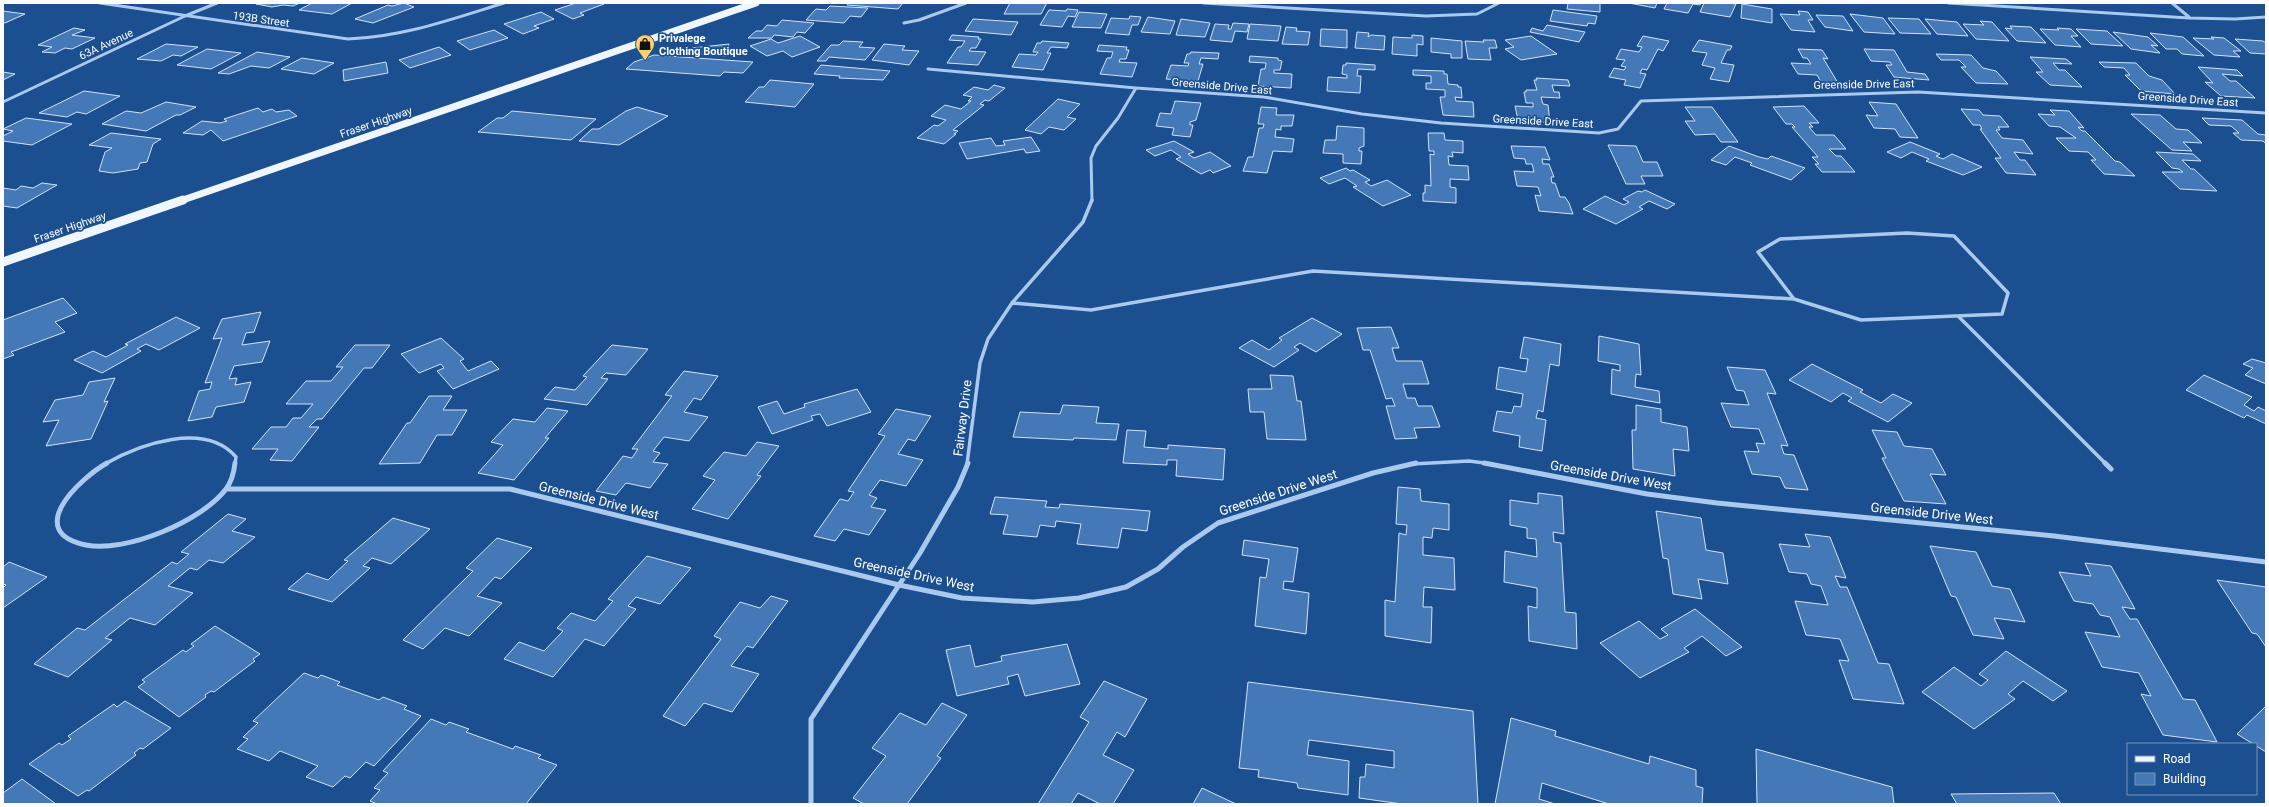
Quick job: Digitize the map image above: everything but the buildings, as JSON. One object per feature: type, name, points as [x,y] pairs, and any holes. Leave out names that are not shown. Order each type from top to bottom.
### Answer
[{"type":"main road","name":"Fraser Highway","points":[[3,262],[756,3]]},
{"type":"street","name":"193B Street","points":[[100,3],[348,39],[374,40],[398,35],[504,3]]},
{"type":"street","name":"63A Avenue","points":[[3,102],[185,16],[217,3]]},
{"type":"street","points":[[904,23],[919,20],[966,3]]},
{"type":"street","points":[[1203,3],[1402,16],[1477,14],[1499,3]]},
{"type":"street","points":[[1948,3],[2189,18],[2235,19],[2266,17]]},
{"type":"street","points":[[2172,3],[2189,18]]},
{"type":"street","name":"Greenside Drive East","points":[[928,69],[1136,88],[1264,97],[1362,114],[1441,123],[1599,133],[1618,129],[1640,100],[1872,92],[1918,92],[2266,113]]},
{"type":"street","name":"Fairway Drive","points":[[811,804],[811,719],[899,585],[958,487],[968,462],[980,364],[988,339],[1012,303],[1083,222],[1092,204],[1091,158],[1096,146],[1118,118],[1136,88]]},
{"type":"street","points":[[1012,303],[1091,310],[1313,271],[1794,299],[1861,320],[2002,314],[2008,293],[1954,236],[1907,233],[1780,239],[1758,252],[1794,299]]},
{"type":"street","points":[[1958,316],[2111,469]]},
{"type":"street","points":[[196,438],[211,439],[227,446],[236,457],[235,472],[226,489],[207,507],[181,523],[151,536],[120,543],[92,545],[71,539],[59,528],[58,513],[64,501],[84,478],[107,462],[134,449],[163,441],[196,438]]},
{"type":"street","name":"Greenside Drive West","points":[[226,489],[510,489],[899,585],[962,598],[1033,602],[1080,598],[1126,587],[1158,569],[1183,547],[1218,523],[1373,473],[1420,462],[1469,462],[1488,464],[1647,494],[1717,503],[2054,536],[2266,562]]},
{"type":"place","name":"Privalege Clothing Boutique","points":[[645,61]]}]
